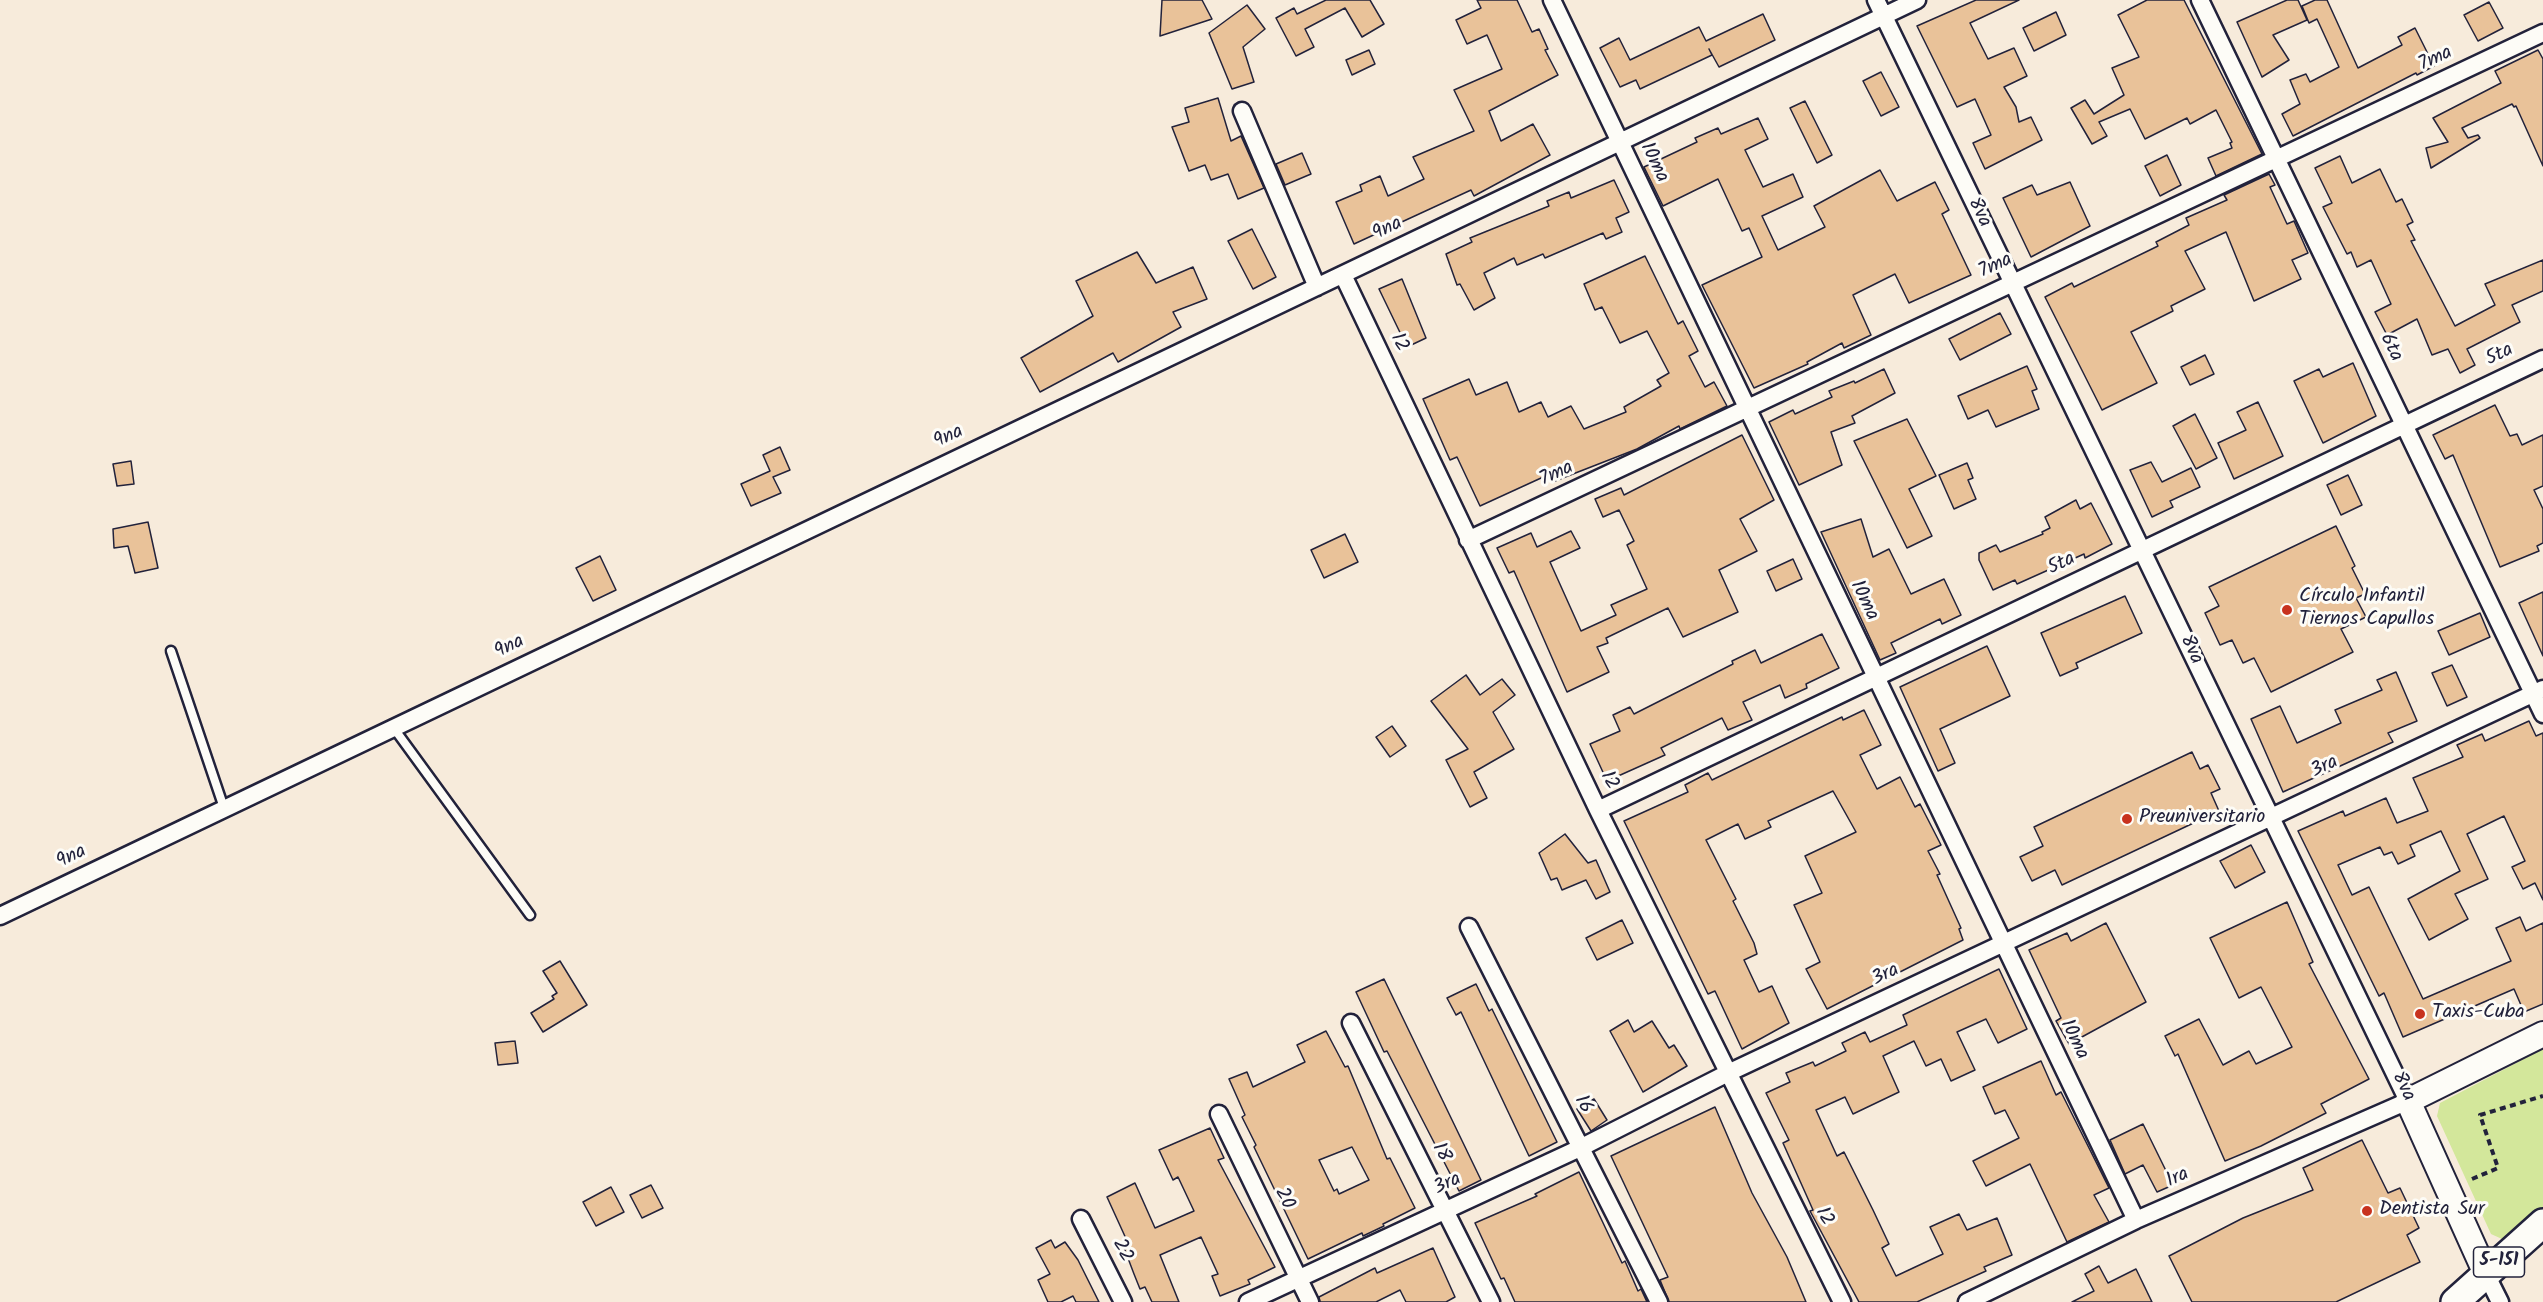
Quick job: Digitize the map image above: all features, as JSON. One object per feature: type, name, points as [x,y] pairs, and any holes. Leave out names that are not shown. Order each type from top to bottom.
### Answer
[{"type":"main road","name":"5-151","points":[[2455,1302],[2543,1223]]},
{"type":"street","name":"10ma","points":[[1552,0],[2136,1220]]},
{"type":"street","name":"8va","points":[[1876,0],[2408,1101],[2500,1302]]},
{"type":"street","name":"9na","points":[[0,915],[1917,0]]},
{"type":"street","name":"6ta","points":[[2200,0],[2404,425],[2538,692],[2543,714]]},
{"type":"street","name":"7ma","points":[[1468,540],[2543,33]]},
{"type":"street","points":[[1242,111],[1317,287]]},
{"type":"street","name":"12","points":[[1343,275],[1598,810],[1842,1302]]},
{"type":"street","name":"5ta","points":[[1598,810],[2543,359]]},
{"type":"street","name":"3ra","points":[[1248,1302],[1580,1148],[1728,1073],[2538,692]]},
{"type":"street","name":"16","points":[[1469,927],[1659,1302]]},
{"type":"street","name":"18","points":[[1351,1023],[1491,1302]]},
{"type":"street","points":[[2408,1101],[2543,1034]]},
{"type":"street","name":"1ra","points":[[1967,1302],[2136,1220],[2408,1101]]},
{"type":"street","name":"20","points":[[1219,1114],[1310,1302]]},
{"type":"street","name":"22","points":[[1081,1219],[1123,1302]]},
{"type":"lane","points":[[171,651],[224,808]]},
{"type":"lane","points":[[393,728],[530,915]]},
{"type":"path","points":[[2472,1179],[2498,1168],[2480,1115],[2543,1096]]},
{"type":"green space","points":[[2543,1049],[2543,1210],[2512,1239],[2502,1239],[2491,1234],[2437,1116],[2440,1103]]},
{"type":"building","points":[[1162,0],[1202,0],[1212,19],[1160,36]]},
{"type":"building","points":[[1326,0],[1370,0],[1384,24],[1362,37],[1345,8],[1305,29],[1314,47],[1296,56],[1276,18],[1294,8],[1297,14]]},
{"type":"building","points":[[1477,0],[1517,0],[1532,32],[1539,29],[1548,49],[1545,50],[1558,75],[1489,111],[1501,141],[1533,124],[1550,155],[1474,196],[1471,190],[1354,244],[1336,202],[1362,191],[1360,185],[1380,176],[1388,196],[1424,179],[1413,157],[1474,131],[1454,90],[1502,69],[1487,35],[1467,44],[1456,20],[1481,8]]},
{"type":"building","points":[[1976,0],[2019,0],[1970,23],[1988,59],[2014,48],[2027,76],[2004,87],[2016,107],[2019,122],[2031,117],[2042,140],[1985,169],[1973,143],[1991,135],[1975,99],[1957,107],[1917,26]]},
{"type":"building","points":[[2147,0],[2184,0],[2262,154],[2216,176],[2208,158],[2232,148],[2230,143],[2232,142],[2216,110],[2190,124],[2187,118],[2145,139],[2130,109],[2099,122],[2107,136],[2092,144],[2071,108],[2085,100],[2094,114],[2124,95],[2112,68],[2139,57],[2118,15]]},
{"type":"building","points":[[2287,0],[2298,0],[2307,20],[2273,35],[2289,60],[2262,77],[2237,22]]},
{"type":"building","points":[[2315,0],[2327,0],[2358,68],[2402,45],[2398,37],[2415,28],[2434,66],[2293,136],[2282,114],[2300,104],[2290,80],[2306,74],[2310,82],[2339,67],[2317,19],[2309,23],[2302,6]]},
{"type":"building","points":[[2489,2],[2503,28],[2478,41],[2464,15]]},
{"type":"building","points":[[1247,5],[1265,29],[1243,47],[1254,82],[1232,89],[1209,33]]},
{"type":"building","points":[[2056,12],[2066,35],[2034,51],[2023,28]]},
{"type":"building","points":[[1763,14],[1775,40],[1719,67],[1709,49],[1712,55],[1640,89],[1636,80],[1620,87],[1600,48],[1619,38],[1630,60],[1699,27],[1706,41]]},
{"type":"building","points":[[1369,50],[1375,64],[1352,75],[1346,60]]},
{"type":"building","points":[[2538,50],[2543,59],[2543,166],[2516,106],[2512,104],[2462,128],[2468,138],[2478,135],[2480,138],[2431,168],[2426,148],[2448,142],[2433,118],[2501,83],[2495,71]]},
{"type":"building","points":[[1881,72],[1899,107],[1881,116],[1863,81]]},
{"type":"building","points":[[1218,98],[1231,141],[1241,136],[1264,188],[1238,199],[1228,174],[1211,180],[1205,165],[1189,171],[1172,127],[1189,122],[1185,108]]},
{"type":"building","points":[[1805,101],[1832,155],[1817,163],[1790,108]]},
{"type":"building","points":[[1758,118],[1768,139],[1745,150],[1763,187],[1793,174],[1803,197],[1762,216],[1778,250],[1825,227],[1814,206],[1880,170],[1897,201],[1935,182],[1949,210],[1942,214],[1971,275],[1909,303],[1895,274],[1853,295],[1871,335],[1844,348],[1842,343],[1807,362],[1808,364],[1754,388],[1702,285],[1762,257],[1749,228],[1742,231],[1718,179],[1663,206],[1644,167],[1697,142],[1695,138],[1718,128],[1721,134]]},
{"type":"building","points":[[1302,153],[1311,174],[1285,185],[1276,164]]},
{"type":"building","points":[[2167,155],[2181,185],[2160,196],[2145,166]]},
{"type":"building","points":[[2340,156],[2352,183],[2380,169],[2396,202],[2402,199],[2413,222],[2407,225],[2415,240],[2411,241],[2455,326],[2495,305],[2485,284],[2543,260],[2543,291],[2512,305],[2520,322],[2467,349],[2475,365],[2460,373],[2448,349],[2432,355],[2417,319],[2387,335],[2375,312],[2391,304],[2371,260],[2357,267],[2351,252],[2347,254],[2323,207],[2332,203],[2315,168]]},
{"type":"building","points":[[2269,174],[2275,185],[2270,187],[2287,224],[2294,221],[2308,253],[2292,260],[2301,279],[2254,301],[2226,232],[2185,251],[2205,289],[2171,306],[2173,311],[2131,332],[2157,383],[2102,410],[2045,297],[2072,283],[2074,287],[2158,246],[2156,242],[2189,225],[2186,218],[2227,200],[2224,195]]},
{"type":"building","points":[[1614,180],[1629,212],[1616,218],[1622,232],[1606,239],[1603,233],[1545,258],[1543,254],[1517,265],[1514,258],[1484,273],[1495,298],[1474,310],[1460,284],[1457,285],[1446,254],[1472,242],[1470,238],[1549,206],[1547,201],[1569,192],[1571,198]]},
{"type":"building","points":[[2070,182],[2090,226],[2031,257],[2003,198],[2032,185],[2037,195]]},
{"type":"building","points":[[1252,229],[1276,277],[1253,289],[1228,241]]},
{"type":"building","points":[[1137,252],[1156,283],[1193,267],[1207,299],[1173,312],[1181,327],[1118,362],[1113,353],[1040,392],[1021,358],[1093,316],[1076,281]]},
{"type":"building","points":[[1645,256],[1678,324],[1683,321],[1698,351],[1689,356],[1705,387],[1714,382],[1727,406],[1680,429],[1679,426],[1637,449],[1555,481],[1552,473],[1480,506],[1457,457],[1450,460],[1423,399],[1469,379],[1476,395],[1507,382],[1519,412],[1541,402],[1548,417],[1571,406],[1584,429],[1626,412],[1624,407],[1661,386],[1657,380],[1669,373],[1647,331],[1620,343],[1602,307],[1595,310],[1584,284]]},
{"type":"building","points":[[1402,279],[1426,338],[1407,347],[1379,289]]},
{"type":"building","points":[[2000,313],[2011,334],[1960,360],[1949,339]]},
{"type":"building","points":[[2205,355],[2214,374],[2190,385],[2181,367]]},
{"type":"building","points":[[2353,363],[2376,416],[2323,443],[2294,381],[2319,369],[2323,377]]},
{"type":"building","points":[[2027,366],[2037,389],[2032,391],[2039,409],[1996,427],[1988,410],[1968,419],[1958,396]]},
{"type":"building","points":[[1884,369],[1895,393],[1852,416],[1855,423],[1831,432],[1842,465],[1799,485],[1769,422],[1793,410],[1795,414],[1832,397],[1829,391],[1854,381],[1855,383]]},
{"type":"building","points":[[2258,402],[2283,456],[2234,479],[2218,443],[2246,430],[2237,412]]},
{"type":"building","points":[[2495,405],[2510,436],[2517,434],[2522,445],[2543,435],[2543,486],[2534,490],[2543,509],[2543,543],[2537,546],[2539,551],[2500,567],[2453,455],[2445,459],[2433,435]]},
{"type":"building","points":[[2195,414],[2217,458],[2196,469],[2173,426]]},
{"type":"building","points":[[1907,419],[1936,476],[1909,489],[1932,536],[1907,548],[1854,441]]},
{"type":"building","points":[[1742,435],[1774,500],[1740,519],[1757,551],[1719,570],[1738,612],[1683,637],[1668,608],[1606,638],[1608,643],[1597,647],[1609,672],[1567,692],[1514,571],[1509,573],[1497,548],[1531,533],[1537,547],[1571,531],[1580,548],[1550,562],[1581,631],[1616,615],[1611,605],[1647,589],[1627,545],[1634,541],[1619,510],[1603,517],[1595,499],[1621,488],[1624,495]]},
{"type":"building","points":[[780,447],[790,470],[773,477],[781,493],[751,506],[741,484],[770,471],[763,455]]},
{"type":"building","points":[[131,461],[134,484],[117,486],[113,464]]},
{"type":"building","points":[[2151,462],[2162,482],[2191,468],[2200,487],[2170,501],[2173,507],[2152,517],[2130,470]]},
{"type":"building","points":[[1967,463],[1973,478],[1968,480],[1976,499],[1954,509],[1939,475]]},
{"type":"building","points":[[2348,475],[2362,505],[2341,515],[2327,485]]},
{"type":"building","points":[[2076,500],[2080,509],[2091,503],[2112,544],[2085,558],[2084,554],[2017,584],[2015,580],[1993,590],[1979,560],[1979,553],[1996,545],[2000,552],[2043,534],[2042,532],[2050,528],[2045,517]]},
{"type":"building","points":[[1861,519],[1873,557],[1889,549],[1911,594],[1944,579],[1961,615],[1942,624],[1940,619],[1891,643],[1896,653],[1880,660],[1821,532]]},
{"type":"building","points":[[148,522],[158,568],[135,573],[128,546],[114,548],[113,529]]},
{"type":"building","name":"Círculo Infantil Tiernos Capullos","points":[[2336,526],[2365,594],[2356,598],[2366,617],[2341,629],[2353,652],[2271,692],[2254,658],[2243,663],[2232,640],[2220,645],[2205,613],[2219,606],[2209,587]]},
{"type":"building","points":[[1345,534],[1358,562],[1324,578],[1311,550]]},
{"type":"building","points":[[600,556],[616,590],[593,601],[576,568]]},
{"type":"building","points":[[1793,559],[1802,579],[1776,591],[1767,571]]},
{"type":"building","points":[[2543,592],[2543,656],[2519,603]]},
{"type":"building","points":[[2125,596],[2142,633],[2076,663],[2078,668],[2060,676],[2041,633]]},
{"type":"building","points":[[2480,613],[2490,637],[2449,655],[2438,631]]},
{"type":"building","points":[[1822,634],[1839,668],[1806,684],[1807,688],[1785,698],[1780,685],[1743,702],[1752,720],[1728,730],[1722,718],[1661,748],[1665,755],[1607,781],[1590,744],[1620,731],[1613,715],[1630,707],[1634,714],[1733,664],[1732,661],[1755,650],[1761,663]]},
{"type":"building","points":[[1987,646],[2010,696],[1940,729],[1955,763],[1938,771],[1900,687]]},
{"type":"building","points":[[2452,665],[2467,697],[2447,706],[2432,673]]},
{"type":"building","points":[[2396,672],[2417,721],[2388,733],[2393,742],[2283,792],[2251,719],[2280,706],[2297,743],[2341,723],[2335,710],[2382,690],[2377,680]]},
{"type":"building","points":[[1466,675],[1480,695],[1502,679],[1515,695],[1493,712],[1514,749],[1474,772],[1487,798],[1470,807],[1446,760],[1468,749],[1431,701]]},
{"type":"building","points":[[1864,710],[1881,745],[1860,755],[1877,789],[1900,777],[1915,807],[1920,804],[1941,845],[1928,851],[1940,874],[1937,875],[1961,928],[1959,929],[1963,940],[1827,1009],[1806,969],[1820,962],[1794,905],[1822,893],[1805,856],[1856,832],[1833,791],[1768,821],[1771,827],[1745,839],[1738,824],[1706,840],[1736,899],[1733,901],[1754,943],[1757,954],[1744,960],[1759,992],[1772,986],[1789,1023],[1742,1049],[1715,991],[1708,994],[1624,821],[1688,792],[1685,785],[1708,773],[1712,780],[1842,717],[1843,720]]},
{"type":"building","points":[[2529,721],[2536,736],[2543,733],[2543,900],[2535,883],[2523,889],[2512,867],[2525,861],[2504,816],[2467,834],[2488,879],[2455,894],[2468,919],[2429,940],[2408,899],[2460,871],[2441,831],[2410,845],[2415,856],[2398,864],[2392,852],[2384,855],[2380,847],[2338,865],[2352,895],[2369,887],[2423,999],[2511,961],[2496,928],[2520,917],[2526,931],[2543,923],[2543,1004],[2524,1012],[2514,989],[2403,1037],[2384,993],[2379,996],[2298,831],[2343,811],[2345,816],[2386,798],[2397,823],[2428,811],[2413,778],[2463,757],[2457,745],[2482,734],[2485,741]]},
{"type":"building","points":[[1392,726],[1406,746],[1390,757],[1376,737]]},
{"type":"building","name":"Preuniversitario","points":[[2192,752],[2200,769],[2208,765],[2220,789],[2211,793],[2219,811],[2062,885],[2055,870],[2032,881],[2020,857],[2043,846],[2034,827]]},
{"type":"building","points":[[1565,834],[1588,863],[1596,860],[1610,892],[1596,899],[1586,880],[1562,890],[1557,878],[1551,880],[1539,853]]},
{"type":"building","points":[[2251,845],[2265,872],[2235,888],[2220,861]]},
{"type":"building","points":[[2287,902],[2313,962],[2309,964],[2369,1079],[2321,1104],[2326,1113],[2261,1146],[2225,1161],[2178,1054],[2175,1056],[2165,1036],[2199,1019],[2223,1065],[2249,1051],[2256,1064],[2292,1047],[2261,987],[2239,998],[2210,938]]},
{"type":"building","points":[[1622,920],[1633,943],[1597,960],[1586,938]]},
{"type":"building","points":[[2106,923],[2146,1002],[2069,1044],[2056,1021],[2061,1018],[2029,950],[2067,933],[2071,941]]},
{"type":"building","points":[[560,961],[587,1005],[543,1032],[531,1013],[554,999],[552,996],[557,993],[543,971]]},
{"type":"building","points":[[1999,969],[2027,1029],[1998,1043],[1986,1019],[1957,1032],[1975,1070],[1951,1081],[1941,1059],[1926,1066],[1914,1041],[1883,1056],[1899,1092],[1853,1114],[1845,1097],[1816,1110],[1837,1156],[1844,1152],[1873,1210],[1889,1244],[1882,1248],[1896,1276],[1943,1254],[1930,1227],[1959,1214],[1967,1230],[1997,1218],[2012,1255],[1984,1267],[1986,1271],[1917,1302],[1859,1302],[1810,1211],[1813,1210],[1783,1143],[1789,1140],[1766,1093],[1790,1082],[1786,1073],[1813,1062],[1815,1066],[1846,1051],[1842,1043],[1865,1032],[1870,1042],[1907,1025],[1903,1015]]},
{"type":"building","points":[[1384,979],[1481,1180],[1459,1191],[1387,1051],[1384,1052],[1356,992]]},
{"type":"building","points":[[1476,984],[1489,1011],[1492,1009],[1557,1142],[1529,1156],[1461,1012],[1456,1015],[1447,998]]},
{"type":"building","points":[[1628,1020],[1634,1032],[1652,1021],[1669,1048],[1674,1045],[1687,1066],[1643,1092],[1610,1031]]},
{"type":"building","points":[[1326,1031],[1345,1067],[1348,1066],[1387,1159],[1390,1158],[1415,1208],[1383,1224],[1384,1226],[1363,1236],[1362,1233],[1308,1259],[1254,1147],[1256,1145],[1242,1117],[1245,1115],[1229,1079],[1247,1072],[1253,1087],[1305,1062],[1297,1045]],"holes":[[[1352,1147],[1369,1180],[1339,1194],[1337,1189],[1334,1191],[1319,1160]]]},
{"type":"building","points":[[515,1041],[518,1063],[498,1065],[495,1043]]},
{"type":"building","points":[[2041,1061],[2056,1095],[2061,1092],[2109,1188],[2094,1195],[2109,1222],[2067,1242],[2030,1164],[1986,1186],[1973,1161],[2019,1138],[2005,1110],[1995,1114],[1983,1087]]},
{"type":"building","points":[[1594,1099],[1607,1120],[1591,1131],[1577,1109]]},
{"type":"building","points":[[1715,1107],[1752,1193],[1787,1257],[1806,1302],[1669,1302],[1660,1280],[1668,1277],[1611,1156]]},
{"type":"building","points":[[2143,1124],[2173,1185],[2157,1192],[2143,1165],[2125,1174],[2110,1140]]},
{"type":"building","points":[[1210,1128],[1224,1158],[1218,1160],[1275,1267],[1248,1280],[1250,1284],[1220,1296],[1212,1276],[1218,1274],[1201,1237],[1160,1255],[1179,1302],[1152,1302],[1145,1287],[1140,1289],[1123,1245],[1128,1243],[1107,1197],[1135,1183],[1155,1228],[1194,1211],[1178,1177],[1173,1180],[1159,1150]]},
{"type":"building","points":[[2362,1140],[2388,1193],[2400,1188],[2419,1228],[2407,1235],[2420,1262],[2336,1302],[2192,1302],[2169,1256],[2243,1218],[2313,1190],[2303,1168]]},
{"type":"building","points":[[1579,1172],[1622,1263],[1625,1261],[1638,1291],[1641,1289],[1647,1302],[1515,1302],[1504,1278],[1501,1279],[1475,1223],[1537,1196],[1535,1194]]},
{"type":"building","points":[[651,1185],[663,1208],[642,1218],[630,1195]]},
{"type":"building","points":[[611,1187],[624,1212],[596,1226],[583,1202]]},
{"type":"building","points":[[1051,1240],[1055,1248],[1065,1242],[1078,1260],[1099,1302],[1076,1302],[1073,1296],[1061,1302],[1048,1302],[1038,1280],[1050,1274],[1036,1248]]},
{"type":"building","points":[[1433,1248],[1455,1297],[1446,1302],[1406,1302],[1400,1290],[1376,1302],[1320,1302],[1319,1297],[1375,1268],[1377,1273]]},
{"type":"building","points":[[2099,1266],[2108,1283],[2136,1269],[2152,1302],[2072,1302],[2094,1291],[2085,1274]]},
{"type":"place","name":"Círculo Infantil Tiernos Capullos","points":[[2287,610]]},
{"type":"place","name":"Preuniversitario","points":[[2127,819]]},
{"type":"place","name":"Taxis-Cuba","points":[[2420,1014]]},
{"type":"place","name":"Dentista Sur","points":[[2367,1211]]}]
